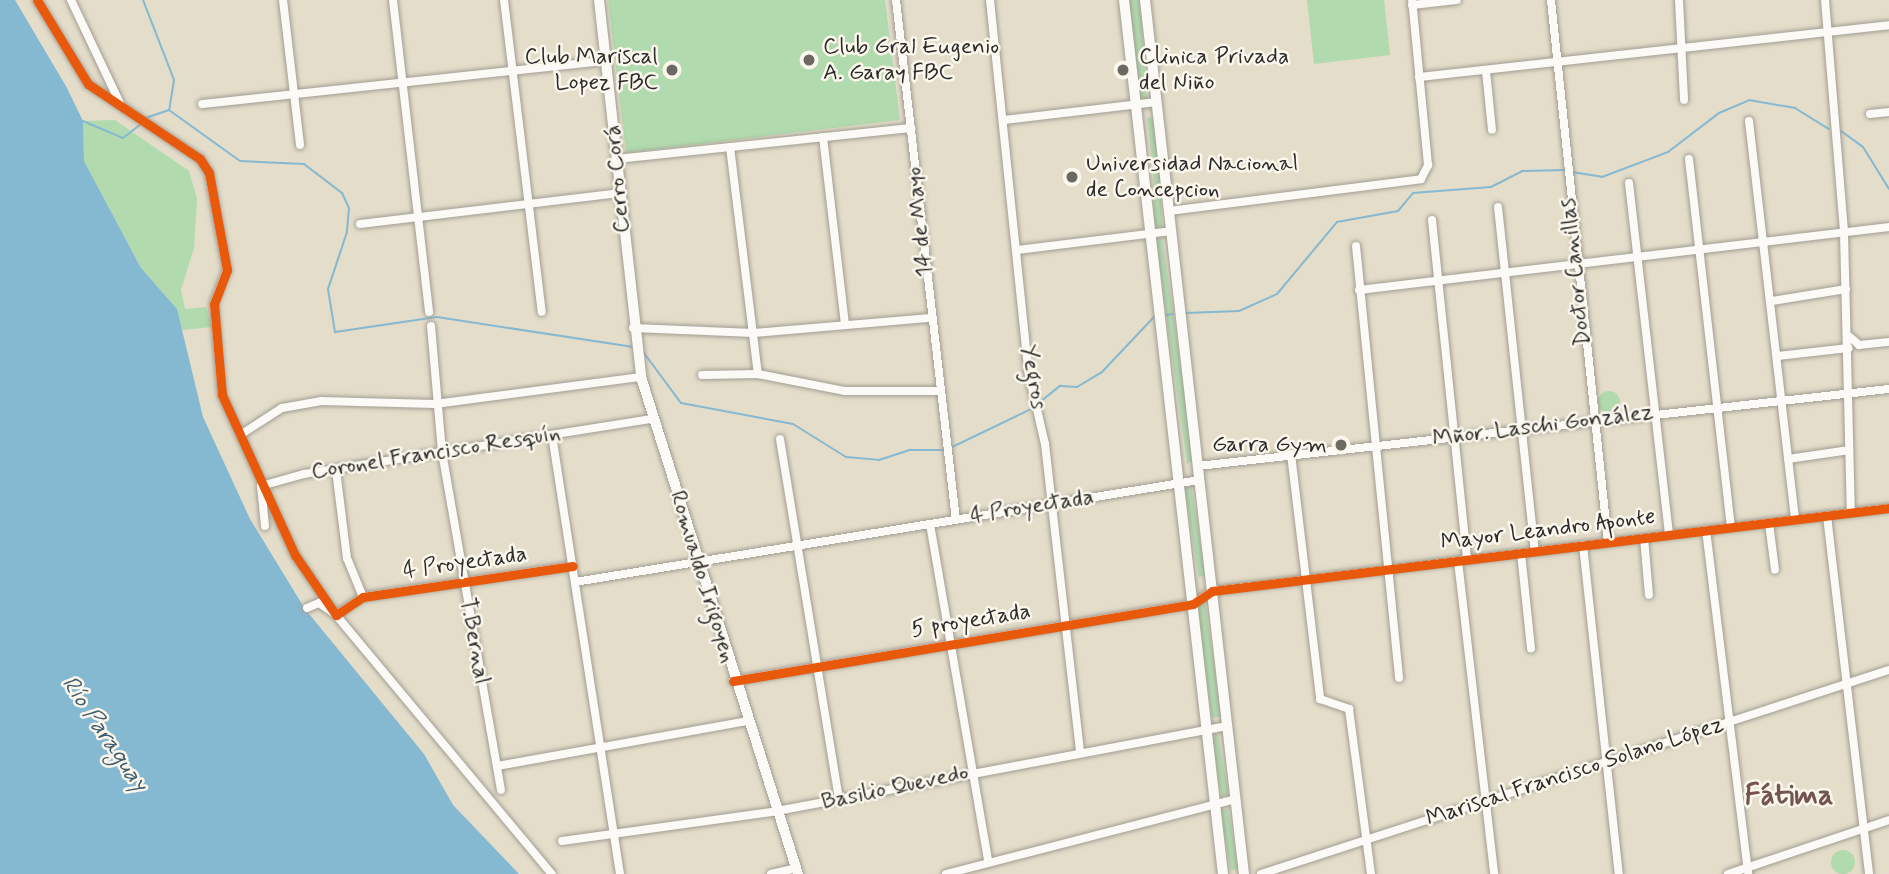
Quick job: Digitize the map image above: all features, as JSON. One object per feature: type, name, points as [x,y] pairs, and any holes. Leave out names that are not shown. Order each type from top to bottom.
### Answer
[{"type":"street","points":[[37,0],[88,83],[200,159],[209,173],[227,270],[214,304],[216,368],[261,486],[295,555],[336,615],[552,874]]},
{"type":"street","points":[[71,0],[120,103]]},
{"type":"street","points":[[283,0],[300,145]]},
{"type":"street","points":[[393,0],[429,312]]},
{"type":"street","points":[[504,0],[542,312]]},
{"type":"street","name":"Cerro Corá","points":[[598,0],[607,61],[634,340],[638,358]]},
{"type":"street","name":"14 de Mayo","points":[[896,0],[930,318],[956,520]]},
{"type":"street","name":"Yegros","points":[[990,0],[1017,250],[1035,400],[1052,504],[1080,752]]},
{"type":"street","points":[[1124,0],[1223,874]]},
{"type":"street","points":[[1145,0],[1244,874]]},
{"type":"street","points":[[1169,211],[1421,179],[1426,173],[1412,2],[1457,0]]},
{"type":"street","name":"Doctor Canillas","points":[[1551,0],[1575,263],[1608,542]]},
{"type":"street","points":[[1679,0],[1684,47],[1684,100]]},
{"type":"street","points":[[1825,0],[1844,233],[1849,348],[1851,513]]},
{"type":"street","points":[[1419,77],[1889,25]]},
{"type":"street","points":[[202,104],[607,61]]},
{"type":"street","points":[[1486,71],[1492,130]]},
{"type":"street","points":[[1004,120],[1157,102]]},
{"type":"street","points":[[1870,114],[1889,112]]},
{"type":"street","points":[[1749,121],[1772,301],[1780,399],[1795,520]]},
{"type":"street","points":[[616,159],[911,128]]},
{"type":"street","points":[[824,138],[845,326]]},
{"type":"street","points":[[730,147],[758,374]]},
{"type":"street","points":[[1689,159],[1702,251],[1731,527]]},
{"type":"street","points":[[1629,183],[1669,535]]},
{"type":"street","points":[[360,223],[619,193]]},
{"type":"street","points":[[1498,207],[1535,551]]},
{"type":"street","points":[[1432,220],[1454,436],[1485,802],[1494,874]]},
{"type":"street","points":[[1359,290],[1889,227]]},
{"type":"street","points":[[1017,250],[1171,231]]},
{"type":"street","points":[[1356,246],[1373,446],[1399,678]]},
{"type":"street","points":[[1772,301],[1846,289]]},
{"type":"street","points":[[633,328],[754,333],[930,318]]},
{"type":"street","name":"T.Bernal","points":[[430,326],[435,404],[442,452],[501,790]]},
{"type":"street","points":[[1848,334],[1859,345],[1889,342]]},
{"type":"street","points":[[1778,356],[1849,348]]},
{"type":"street","name":"Romualdo Irigoyen","points":[[638,358],[653,419],[733,681],[797,871]]},
{"type":"street","points":[[702,375],[758,374],[845,391],[940,391]]},
{"type":"street","points":[[240,435],[282,408],[321,401],[435,404],[641,377]]},
{"type":"street","name":"Mñor. Laschi González","points":[[1198,466],[1889,388]]},
{"type":"street","name":"Coronel Francisco Resquín","points":[[261,486],[336,470],[653,419]]},
{"type":"street","points":[[552,435],[620,874]]},
{"type":"street","points":[[779,439],[839,799]]},
{"type":"street","points":[[1788,459],[1849,450]]},
{"type":"street","points":[[1291,454],[1320,699],[1349,709],[1371,874]]},
{"type":"street","points":[[336,470],[347,558],[363,597],[336,615]]},
{"type":"street","name":"4 Proyectada","points":[[575,582],[1199,480]]},
{"type":"street","points":[[261,486],[264,526]]},
{"type":"street","name":"Mayor Leandro Aponte","points":[[1212,591],[1889,508]]},
{"type":"street","points":[[1827,516],[1870,874]]},
{"type":"street","points":[[1769,523],[1774,570]]},
{"type":"street","points":[[930,524],[988,860]]},
{"type":"street","points":[[1706,530],[1748,871]]},
{"type":"street","points":[[1644,538],[1649,595]]},
{"type":"street","points":[[1583,545],[1619,874]]},
{"type":"street","points":[[1521,553],[1531,648]]},
{"type":"street","name":"4 Proyectada","points":[[363,597],[573,566]]},
{"type":"street","name":"5 proyectada","points":[[733,681],[1193,604],[1212,591]]},
{"type":"street","points":[[307,608],[319,603],[336,615]]},
{"type":"street","name":"Mariscal Francisco Solano López","points":[[1261,874],[1889,670]]},
{"type":"street","points":[[496,766],[747,721]]},
{"type":"street","name":"Basilio Quevedo","points":[[562,841],[615,838],[777,811],[971,772],[1227,726]]},
{"type":"street","points":[[946,874],[988,860],[1214,802],[1235,799]]},
{"type":"street","points":[[1728,874],[1748,871],[1889,820]]},
{"type":"street","points":[[771,874],[797,871]]},
{"type":"green space","points":[[608,0],[885,0],[900,120],[626,153]]},
{"type":"green space","points":[[1129,0],[1140,0],[1147,100],[1140,97]]},
{"type":"green space","points":[[1307,0],[1384,0],[1390,55],[1314,64]]},
{"type":"green space","points":[[1147,117],[1155,119],[1159,157],[1152,162]]},
{"type":"green space","points":[[115,120],[189,171],[197,199],[194,248],[181,290],[185,309],[206,307],[212,327],[182,330],[177,309],[141,268],[84,161],[83,121]]},
{"type":"green space","points":[[1153,170],[1160,172],[1162,228],[1154,225]]},
{"type":"green space","points":[[1162,236],[1194,460],[1187,464],[1156,240]]},
{"type":"green space","points":[[1609,391],[1617,394],[1620,402],[1617,410],[1609,413],[1601,410],[1598,402],[1601,394]]},
{"type":"green space","points":[[1191,484],[1206,576],[1199,577],[1184,485]]},
{"type":"green space","points":[[1205,602],[1221,717],[1212,718],[1196,603]]},
{"type":"green space","points":[[1218,734],[1229,795],[1222,796],[1211,735]]},
{"type":"green space","points":[[1228,809],[1239,869],[1231,870],[1220,810]]},
{"type":"green space","points":[[1843,850],[1854,857],[1855,862],[1848,873],[1843,874],[1832,867],[1831,862],[1838,851]]},
{"type":"water","name":"Río Paraguay","points":[[0,0],[15,0],[67,88],[83,121],[84,161],[141,268],[177,309],[203,417],[250,519],[305,609],[424,754],[453,805],[519,874],[0,874]]},
{"type":"waterway","points":[[143,0],[174,80],[169,110],[146,118]]},
{"type":"waterway","points":[[1572,172],[1602,177],[1668,152],[1719,113],[1749,100],[1795,108],[1829,129]]},
{"type":"waterway","points":[[169,110],[240,161],[304,164],[342,193],[349,208],[347,232],[328,289],[335,332],[437,317],[632,347]]},
{"type":"waterway","points":[[83,121],[123,138],[142,123]]},
{"type":"waterway","points":[[1841,131],[1863,147],[1889,189]]},
{"type":"waterway","points":[[1186,313],[1239,311],[1277,294],[1337,222],[1398,211],[1413,193],[1491,187],[1522,171],[1566,170]]},
{"type":"waterway","points":[[1166,315],[1173,314]]},
{"type":"waterway","points":[[1040,402],[1060,386],[1077,387],[1102,372],[1155,316]]},
{"type":"waterway","points":[[641,349],[681,403],[793,424],[846,457],[879,460],[910,450],[944,450]]},
{"type":"waterway","points":[[950,448],[1033,408]]},
{"type":"cycle path","points":[[37,0],[88,84],[200,159],[209,173],[227,270],[214,304],[222,395],[295,555],[336,615],[363,597],[573,566]]},
{"type":"cycle path","points":[[733,681],[1193,604],[1212,591],[1889,508]]},
{"type":"place","name":"Club Gral Eugenio A. Garay FBC","points":[[809,60]]},
{"type":"place","name":"Club Mariscal Lopez FBC","points":[[672,70]]},
{"type":"place","name":"Clinica Privada del Niño","points":[[1123,70]]},
{"type":"place","name":"Universidad Nacional de Concepcion","points":[[1072,177]]},
{"type":"place","name":"Garra Gym","points":[[1341,445]]},
{"type":"district","name":"Fátima","points":[[1789,796]]}]
